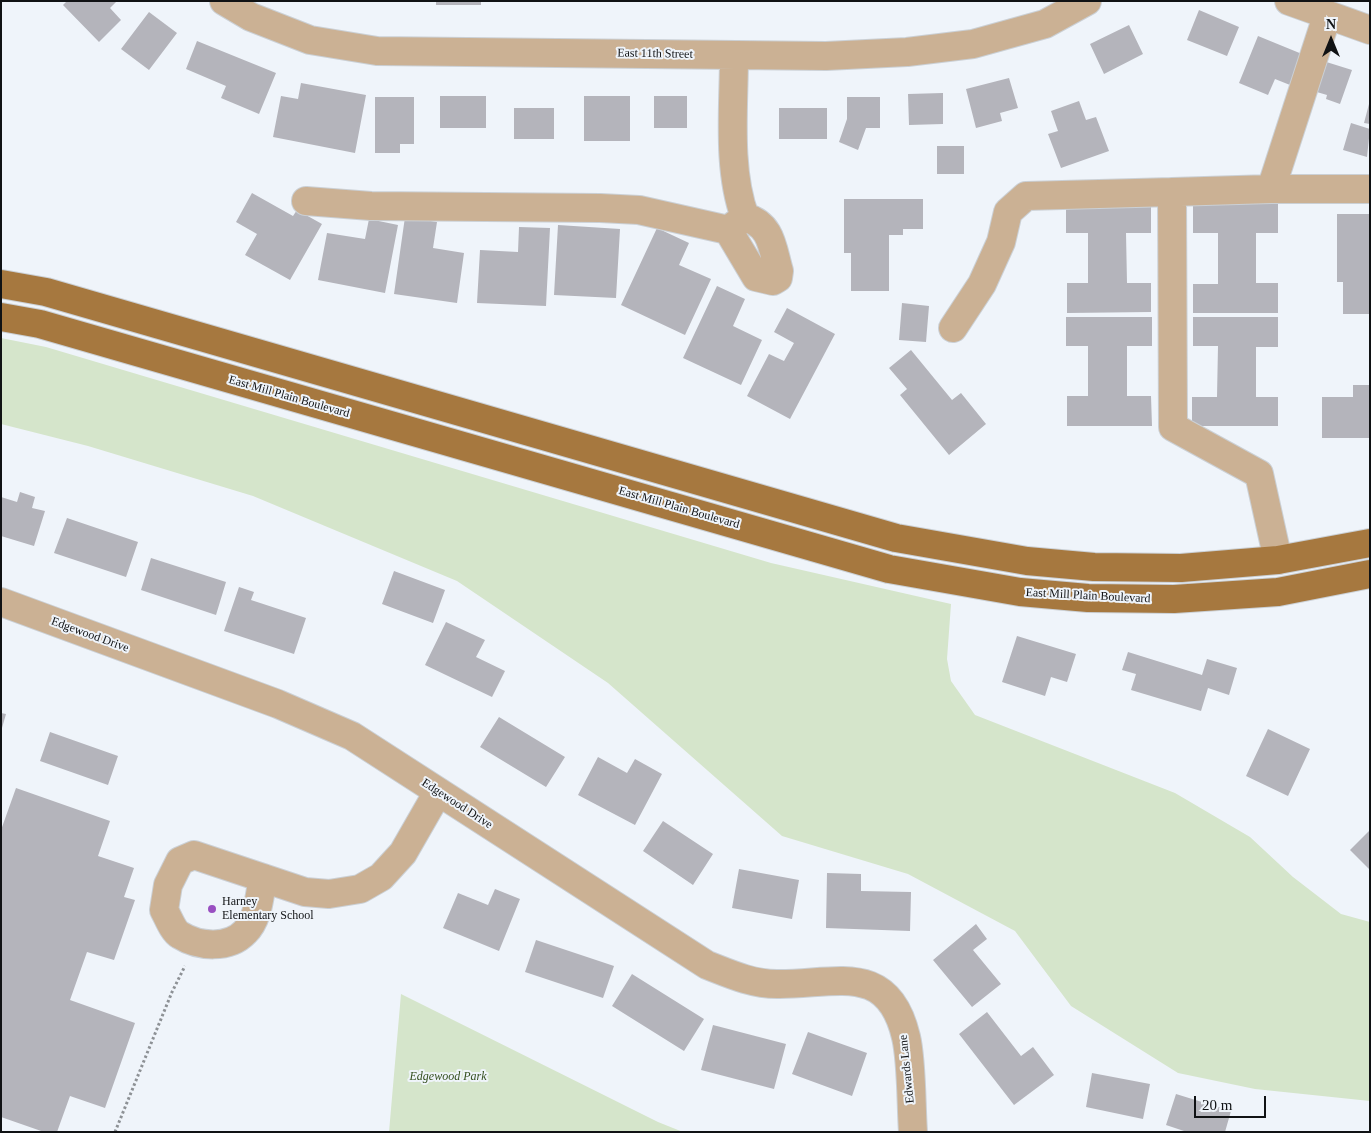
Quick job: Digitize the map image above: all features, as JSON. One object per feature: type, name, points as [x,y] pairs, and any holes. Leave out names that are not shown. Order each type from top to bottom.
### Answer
[{"type":"main road","points":[[1,284],[46,292],[896,538],[1027,561],[1094,567],[1181,568],[1278,560],[1370,544]]},
{"type":"main road","name":"East Mill Plain Boulevard","points":[[1,316],[40,324],[890,569],[1020,592],[1098,598],[1174,599],[1278,592],[1370,574]]},
{"type":"street","name":"East 11th Street","points":[[224,1],[252,17],[310,40],[377,51],[826,56],[907,52],[973,44],[1045,24],[1087,1]]},
{"type":"street","points":[[1289,1],[1326,16],[1370,30]]},
{"type":"street","points":[[1271,189],[1326,16]]},
{"type":"street","points":[[306,201],[371,206],[639,210],[737,224],[734,55]]},
{"type":"street","points":[[953,328],[982,284],[1001,242],[1008,212],[1026,196],[1271,189],[1370,189]]},
{"type":"street","points":[[1172,192],[1172,427],[1259,474],[1278,560]]},
{"type":"street","name":"Edgewood Drive","points":[[1,602],[278,704],[344,732],[708,965],[739,978],[775,984],[852,980],[875,987],[896,1008]]},
{"type":"street","points":[[262,878],[256,913],[245,932],[221,945],[197,943],[179,935],[164,910],[168,885],[180,861],[194,855],[305,892],[329,894],[360,889],[381,877],[403,853],[438,792]]},
{"type":"street","name":"Edwards Lane","points":[[896,1008],[906,1038],[913,1132]]},
{"type":"path","points":[[115,1132],[172,992],[197,943]]},
{"type":"green space","points":[[1,338],[46,347],[771,563],[951,604],[947,659],[951,681],[975,715],[1175,793],[1250,837],[1293,877],[1341,914],[1370,922],[1370,1101],[1255,1089],[1178,1073],[1071,1006],[1015,931],[908,874],[782,836],[608,683],[457,581],[253,496],[88,446],[1,424]]},
{"type":"green space","name":"Edgewood Park","points":[[401,994],[658,1122],[683,1132],[389,1132]]},
{"type":"building","points":[[67,1],[117,1],[110,8],[121,20],[99,42],[63,5]]},
{"type":"building","points":[[436,1],[481,1],[481,5],[436,5]]},
{"type":"building","points":[[1199,10],[1239,27],[1227,56],[1187,40]]},
{"type":"building","points":[[149,12],[177,33],[149,70],[121,49]]},
{"type":"building","points":[[1129,25],[1143,54],[1104,74],[1090,44]]},
{"type":"building","points":[[1258,36],[1302,54],[1290,85],[1275,79],[1268,95],[1239,83]]},
{"type":"building","points":[[197,41],[276,73],[259,114],[221,98],[226,86],[186,69]]},
{"type":"building","points":[[1320,60],[1352,70],[1340,104],[1326,99],[1327,95],[1310,90]]},
{"type":"building","points":[[1009,78],[1018,108],[1000,113],[1002,121],[976,128],[966,89]]},
{"type":"building","points":[[301,83],[366,95],[355,153],[273,137],[281,96],[298,99]]},
{"type":"building","points":[[943,93],[943,124],[909,125],[908,94]]},
{"type":"building","points":[[440,96],[486,96],[486,128],[440,128]]},
{"type":"building","points":[[584,96],[630,96],[630,141],[584,141]]},
{"type":"building","points":[[654,96],[687,96],[687,128],[654,128]]},
{"type":"building","points":[[375,97],[414,97],[414,144],[400,144],[400,153],[375,153]]},
{"type":"building","points":[[847,97],[880,97],[880,128],[866,128],[858,150],[839,142],[847,119]]},
{"type":"building","points":[[1079,101],[1086,120],[1096,117],[1109,151],[1061,168],[1048,134],[1058,131],[1051,111]]},
{"type":"building","points":[[1370,104],[1370,124],[1364,123]]},
{"type":"building","points":[[514,108],[554,108],[554,139],[514,139]]},
{"type":"building","points":[[779,108],[827,108],[827,139],[779,139]]},
{"type":"building","points":[[1351,123],[1370,129],[1367,157],[1343,150]]},
{"type":"building","points":[[937,146],[964,146],[964,174],[937,174]]},
{"type":"building","points":[[252,193],[293,216],[297,210],[322,224],[290,280],[245,255],[257,234],[236,222]]},
{"type":"building","points":[[844,199],[923,199],[923,229],[903,229],[903,235],[889,235],[889,291],[851,291],[851,253],[844,253]]},
{"type":"building","points":[[1066,204],[1151,204],[1151,233],[1126,233],[1127,283],[1151,283],[1151,312],[1067,313],[1067,283],[1088,283],[1088,233],[1066,233]]},
{"type":"building","points":[[1193,204],[1278,204],[1278,233],[1256,233],[1256,283],[1278,283],[1278,313],[1193,313],[1193,284],[1218,284],[1218,233],[1193,233]]},
{"type":"building","points":[[1337,214],[1370,214],[1370,314],[1343,314],[1343,282],[1337,282]]},
{"type":"building","points":[[405,217],[437,222],[433,248],[464,253],[457,303],[394,294]]},
{"type":"building","points":[[369,219],[398,225],[385,293],[318,280],[327,233],[365,239]]},
{"type":"building","points":[[558,225],[620,229],[616,298],[554,295]]},
{"type":"building","points":[[519,227],[550,228],[546,306],[477,303],[480,250],[518,252]]},
{"type":"building","points":[[657,228],[689,243],[679,265],[711,279],[685,335],[621,305]]},
{"type":"building","points":[[717,286],[745,299],[733,326],[762,340],[741,385],[683,358]]},
{"type":"building","points":[[902,303],[929,306],[926,342],[899,340]]},
{"type":"building","points":[[787,308],[835,334],[790,419],[747,396],[769,354],[784,361],[794,343],[774,332]]},
{"type":"building","points":[[1066,317],[1152,317],[1152,346],[1127,346],[1127,396],[1151,396],[1152,426],[1067,426],[1067,396],[1088,396],[1088,346],[1066,346]]},
{"type":"building","points":[[1193,317],[1278,317],[1278,347],[1256,347],[1256,397],[1278,397],[1278,426],[1192,426],[1192,397],[1217,397],[1218,346],[1193,346]]},
{"type":"building","points":[[911,350],[952,400],[961,393],[986,424],[949,455],[900,395],[907,389],[889,368]]},
{"type":"building","points":[[1353,385],[1370,385],[1370,438],[1322,438],[1322,397],[1353,397]]},
{"type":"building","points":[[20,492],[35,497],[32,508],[45,511],[34,546],[1,536],[1,497],[17,502]]},
{"type":"building","points":[[67,518],[138,542],[126,577],[54,553]]},
{"type":"building","points":[[151,558],[226,582],[216,615],[141,590]]},
{"type":"building","points":[[394,571],[445,590],[433,623],[382,604]]},
{"type":"building","points":[[239,587],[254,592],[251,600],[306,618],[294,654],[224,631]]},
{"type":"building","points":[[446,622],[485,640],[476,657],[505,671],[492,697],[425,665]]},
{"type":"building","points":[[1017,636],[1076,654],[1067,682],[1051,677],[1045,696],[1002,682]]},
{"type":"building","points":[[1128,652],[1202,675],[1207,659],[1237,668],[1229,695],[1208,688],[1201,711],[1131,690],[1136,674],[1122,670]]},
{"type":"building","points":[[1,713],[6,714],[2,728],[1,728]]},
{"type":"building","points":[[499,717],[565,757],[546,787],[480,747]]},
{"type":"building","points":[[1268,729],[1310,749],[1288,796],[1246,776]]},
{"type":"building","points":[[50,732],[118,756],[108,785],[40,761]]},
{"type":"building","points":[[598,757],[627,773],[635,759],[662,774],[635,825],[578,795]]},
{"type":"building","points":[[16,788],[110,821],[98,856],[134,868],[124,897],[135,900],[114,960],[87,952],[70,1000],[135,1023],[105,1108],[70,1096],[57,1132],[44,1132],[1,1117],[1,830]]},
{"type":"building","points":[[663,821],[713,854],[693,885],[643,851]]},
{"type":"building","points":[[1370,830],[1370,870],[1350,850]]},
{"type":"building","points":[[739,869],[799,880],[792,919],[732,908]]},
{"type":"building","points":[[827,873],[861,874],[861,891],[911,892],[910,931],[826,928]]},
{"type":"building","points":[[495,889],[520,899],[499,951],[443,928],[458,893],[488,905]]},
{"type":"building","points":[[976,924],[987,939],[973,950],[1001,984],[972,1007],[933,960]]},
{"type":"building","points":[[536,940],[614,966],[603,998],[525,972]]},
{"type":"building","points":[[632,974],[704,1019],[684,1051],[612,1006]]},
{"type":"building","points":[[987,1012],[1021,1056],[1033,1047],[1054,1075],[1014,1105],[959,1034]]},
{"type":"building","points":[[713,1025],[786,1044],[774,1089],[701,1070]]},
{"type":"building","points":[[808,1032],[867,1053],[852,1096],[792,1074]]},
{"type":"building","points":[[1092,1073],[1150,1084],[1143,1119],[1086,1107]]},
{"type":"building","points":[[1176,1094],[1231,1111],[1225,1132],[1187,1132],[1166,1125]]},
{"type":"place","name":"Harney Elementary School","points":[[212,909]]}]
